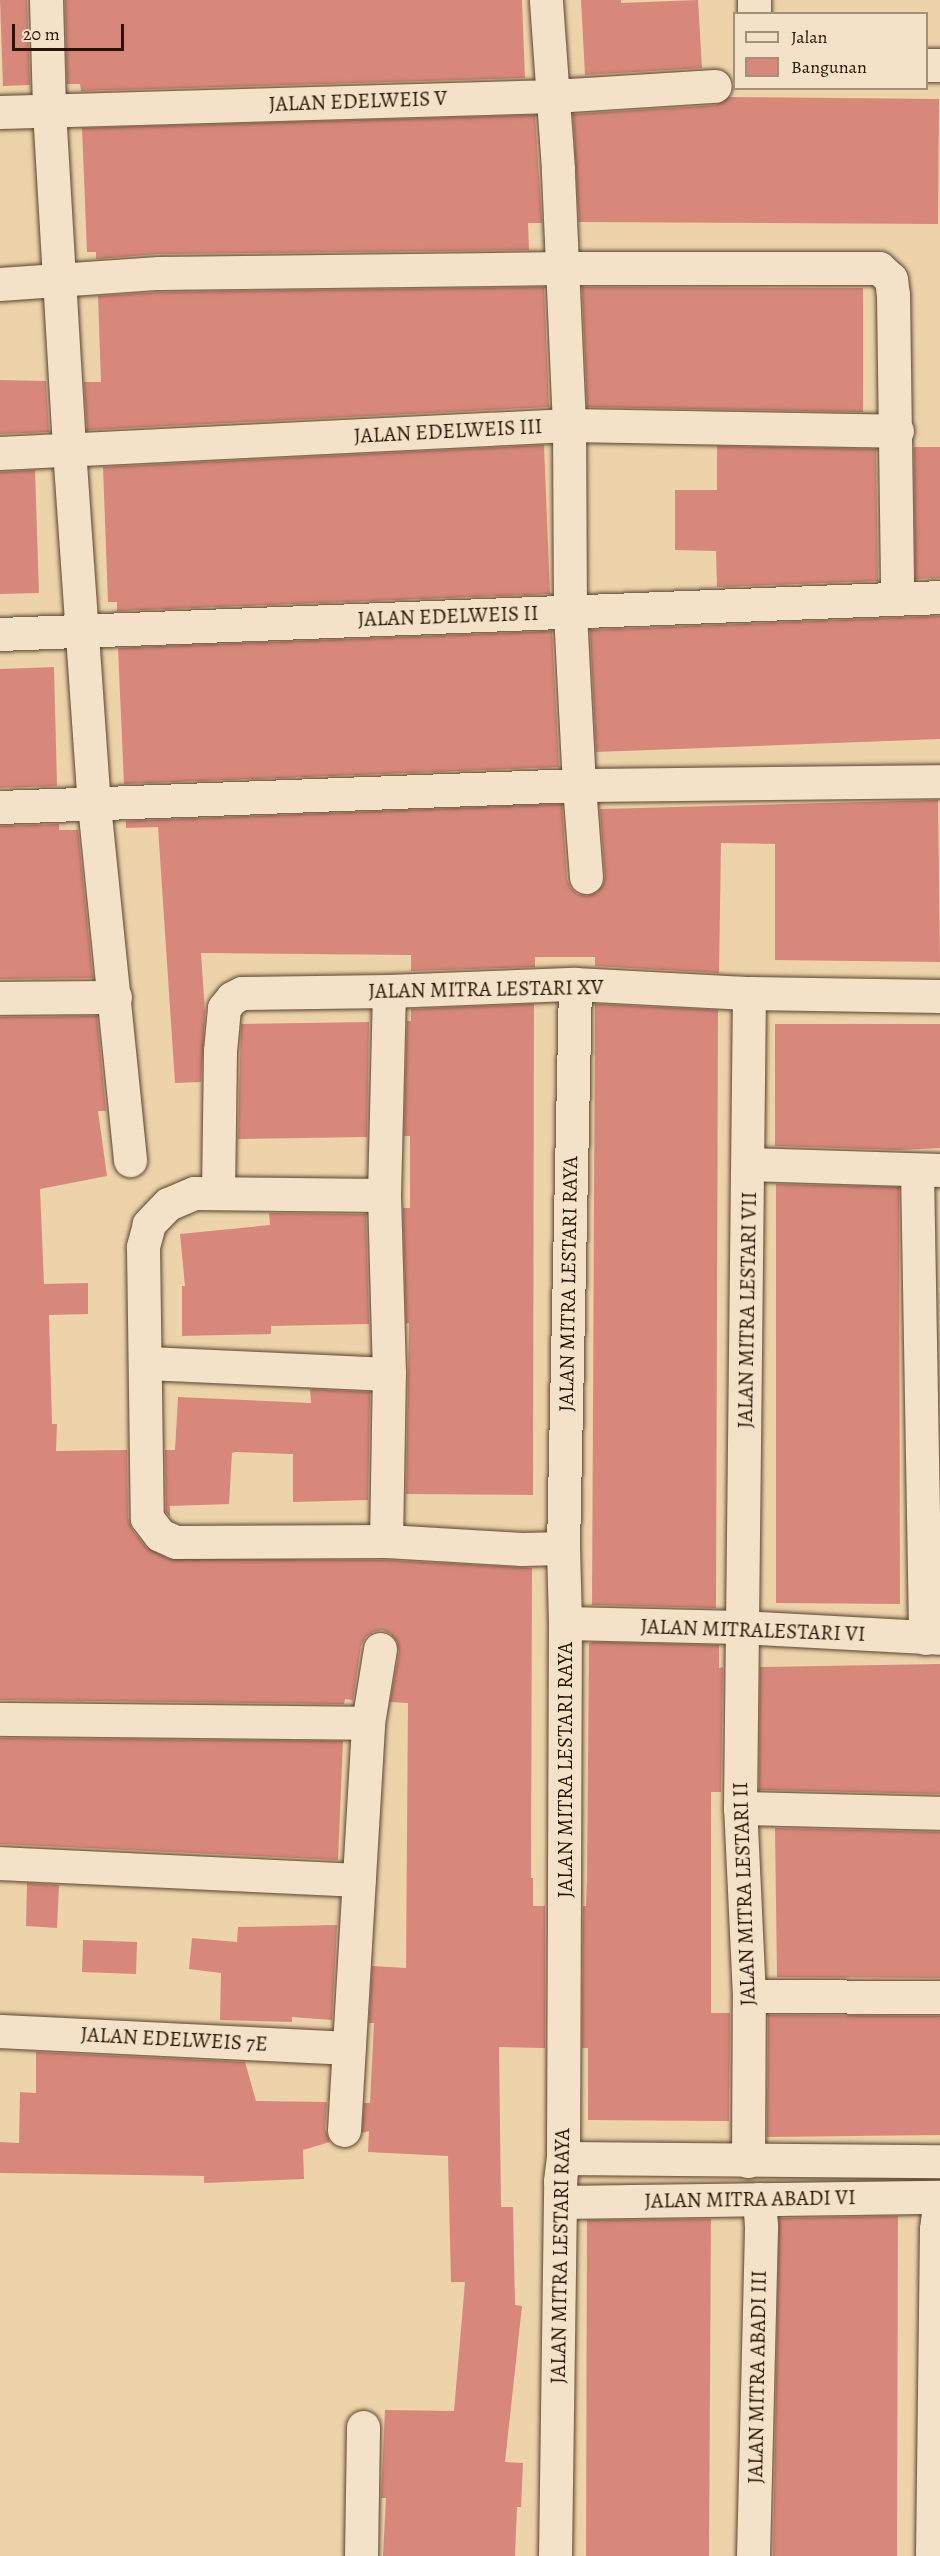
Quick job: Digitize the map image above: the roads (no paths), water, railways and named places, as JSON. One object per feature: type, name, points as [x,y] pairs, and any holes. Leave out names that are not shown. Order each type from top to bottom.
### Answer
[{"type":"street","points":[[46,0],[49,110],[69,450],[94,805],[130,1160]]},
{"type":"street","points":[[546,0],[554,96],[569,425],[570,611],[586,877]]},
{"type":"street","name":"JALAN EDELWEIS V","points":[[0,112],[554,96],[715,86]]},
{"type":"street","points":[[0,284],[159,273],[561,268],[879,268],[891,279],[892,287],[897,431],[897,598]]},
{"type":"street","name":"JALAN EDELWEIS III","points":[[0,453],[569,425],[897,431]]},
{"type":"street","name":"JALAN EDELWEIS II","points":[[0,634],[940,597]]},
{"type":"street","points":[[0,807],[579,785],[940,781]]},
{"type":"street","name":"JALAN MITRA LESTARI XV","points":[[218,1193],[220,1051],[224,1008],[232,998],[242,993],[388,991],[575,984],[749,993],[940,996]]},
{"type":"street","name":"JALAN MITRA LESTARI RAYA","points":[[555,2556],[560,2202],[563,2158],[565,1623],[563,1548],[575,984]]},
{"type":"street","points":[[386,1541],[388,1374],[384,1195],[388,991]]},
{"type":"street","name":"JALAN MITRA LESTARI VII","points":[[740,1627],[744,1563],[749,993]]},
{"type":"street","points":[[0,998],[115,997]]},
{"type":"street","points":[[748,1164],[928,1170],[932,1638]]},
{"type":"street","points":[[384,1195],[194,1193],[168,1204],[149,1224],[143,1247],[147,1363],[147,1518],[160,1536],[176,1542],[386,1541],[522,1549],[563,1548]]},
{"type":"street","points":[[147,1363],[388,1374]]},
{"type":"street","name":"JALAN MITRALESTARI VI","points":[[565,1623],[740,1627],[932,1638]]},
{"type":"street","name":"JALAN MITRA LESTARI II","points":[[740,1627],[740,1808],[749,1996],[748,2161]]},
{"type":"street","points":[[344,2130],[368,1723],[380,1649]]},
{"type":"street","points":[[0,1719],[368,1723]]},
{"type":"street","points":[[740,1808],[940,1812]]},
{"type":"street","points":[[0,1863],[359,1880]]},
{"type":"street","points":[[749,1996],[940,1997]]},
{"type":"street","name":"JALAN EDELWEIS 7E","points":[[0,2031],[349,2048]]},
{"type":"street","points":[[563,2158],[940,2161]]},
{"type":"street","points":[[932,2556],[936,2229],[940,2197]]},
{"type":"street","name":"JALAN MITRA ABADI VI","points":[[560,2202],[940,2197]]},
{"type":"street","name":"JALAN MITRA ABADI III","points":[[753,2556],[761,2226],[759,2199]]},
{"type":"street","points":[[361,2556],[363,2427]]}]
